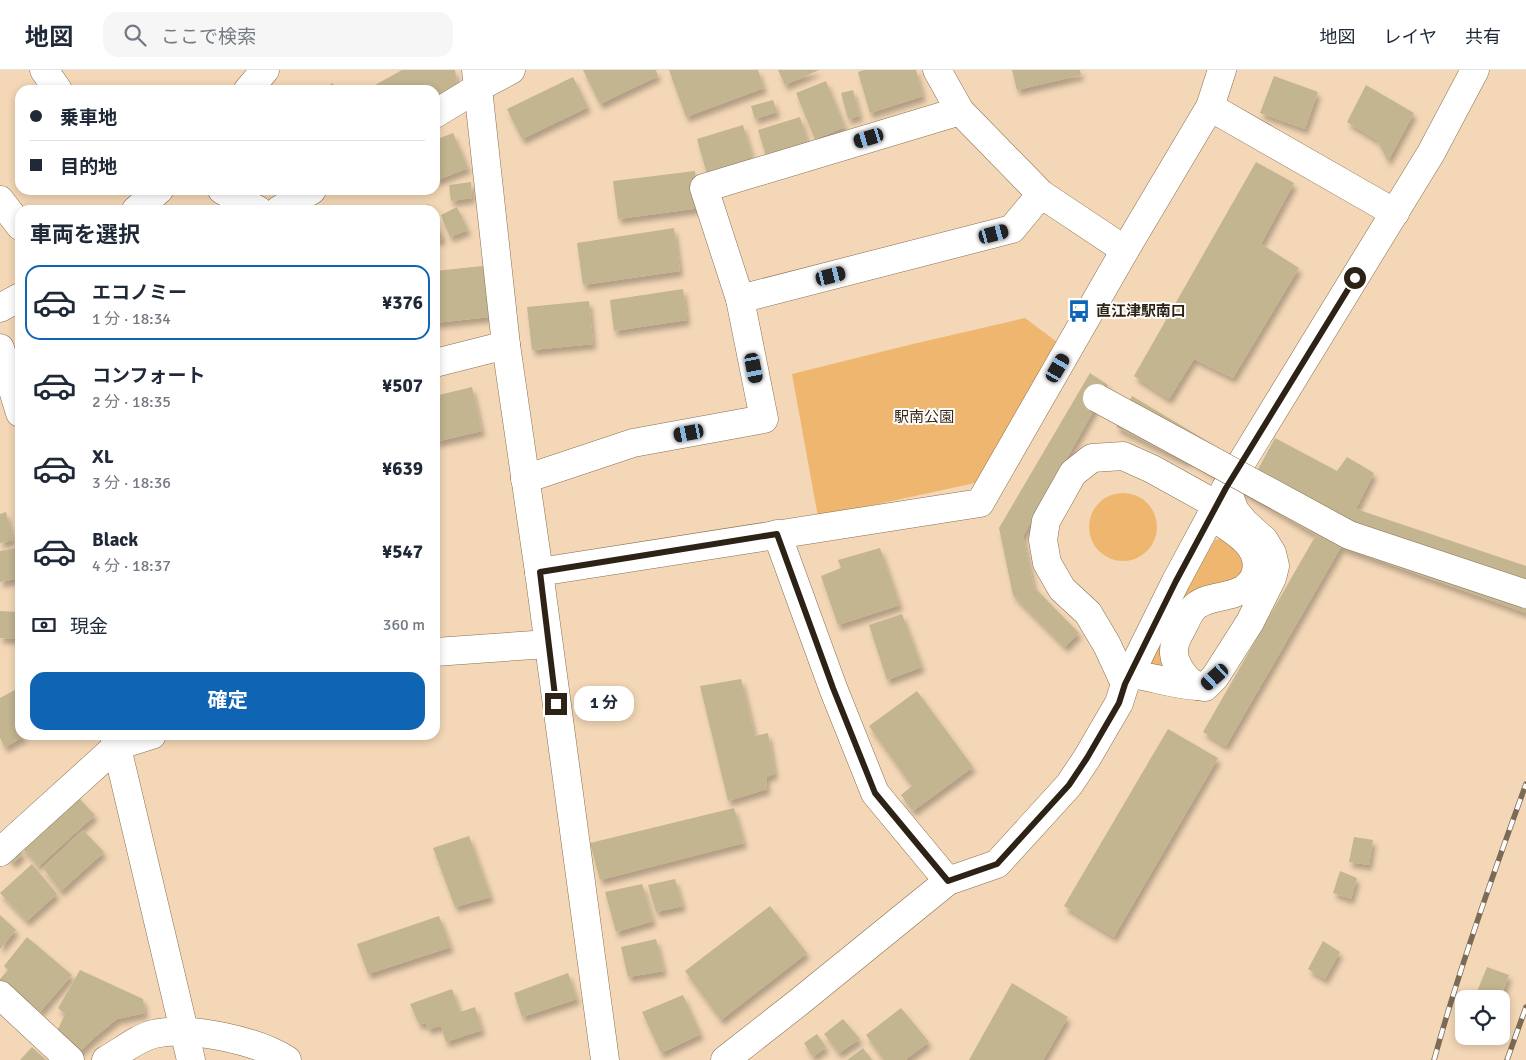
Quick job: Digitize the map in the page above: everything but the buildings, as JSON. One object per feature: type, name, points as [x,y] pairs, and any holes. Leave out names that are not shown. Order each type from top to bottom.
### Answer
[{"type":"street","points":[[44,70],[54,85]]},
{"type":"street","points":[[252,85],[265,70]]},
{"type":"street","points":[[440,110],[478,78],[511,70]]},
{"type":"street","points":[[937,70],[960,111],[1041,194],[1125,250]]},
{"type":"street","points":[[540,572],[980,503],[1125,250],[1210,107],[1222,70]]},
{"type":"street","points":[[725,1060],[948,881],[997,864],[1069,785],[1119,703],[1128,679],[1176,581],[1218,503],[1431,153],[1474,70]]},
{"type":"street","points":[[478,78],[506,345],[540,572],[548,644],[605,1060]]},
{"type":"street","points":[[1210,107],[1394,214]]},
{"type":"street","points":[[525,479],[634,443],[764,419],[740,299],[704,188],[960,111]]},
{"type":"street","points":[[740,299],[1012,229],[1041,194]]},
{"type":"street","points":[[236,195],[265,205]]},
{"type":"street","points":[[284,205],[303,195]]},
{"type":"street","points":[[0,200],[15,220]]},
{"type":"street","points":[[0,308],[15,300]]},
{"type":"street","points":[[440,362],[506,345]]},
{"type":"street","points":[[0,348],[15,397]]},
{"type":"street","points":[[1098,398],[1348,535],[1526,594]]},
{"type":"street","points":[[1123,456],[1235,511],[1264,540],[1272,553],[1275,566],[1272,578],[1250,622],[1215,677],[1205,686],[1183,685],[1168,680],[1128,679],[1088,613],[1062,589],[1047,563],[1043,540],[1046,521],[1073,473],[1092,458],[1123,456]]},
{"type":"street","points":[[1198,686],[1186,679],[1177,666],[1172,652],[1175,640],[1195,606],[1242,590],[1254,579],[1258,568],[1254,552],[1218,503]]},
{"type":"street","points":[[777,534],[833,688],[875,793],[948,881]]},
{"type":"street","points":[[440,652],[548,644]]},
{"type":"street","points":[[0,852],[115,741]]},
{"type":"street","points":[[115,741],[191,1060]]},
{"type":"street","points":[[0,995],[70,1060]]},
{"type":"street","points":[[106,1060],[154,1034],[184,1032],[236,1038],[274,1051],[287,1060]]},
{"type":"green space","name":"駅南公園","points":[[1025,318],[1057,342],[975,483],[818,517],[792,374]]},
{"type":"green space","points":[[1130,493],[1142,499],[1151,508],[1157,520],[1155,540],[1147,551],[1130,561],[1116,561],[1099,551],[1091,540],[1089,520],[1099,503],[1110,495]]},
{"type":"green space","points":[[1224,538],[1237,544],[1247,563],[1238,582],[1192,598],[1177,677],[1141,667],[1215,540]]},
{"type":"railway","points":[[1434,1060],[1466,955],[1526,784]]},
{"type":"railway","points":[[1507,1060],[1526,1007]]},
{"type":"place","name":"直江津駅南口","points":[[1079,311]]},
{"type":"route","points":[[556,704],[540,572],[777,534],[833,688],[875,793],[948,881],[997,864],[1069,785],[1087,758],[1119,703],[1125,684],[1176,581],[1226,488],[1355,278]]}]
